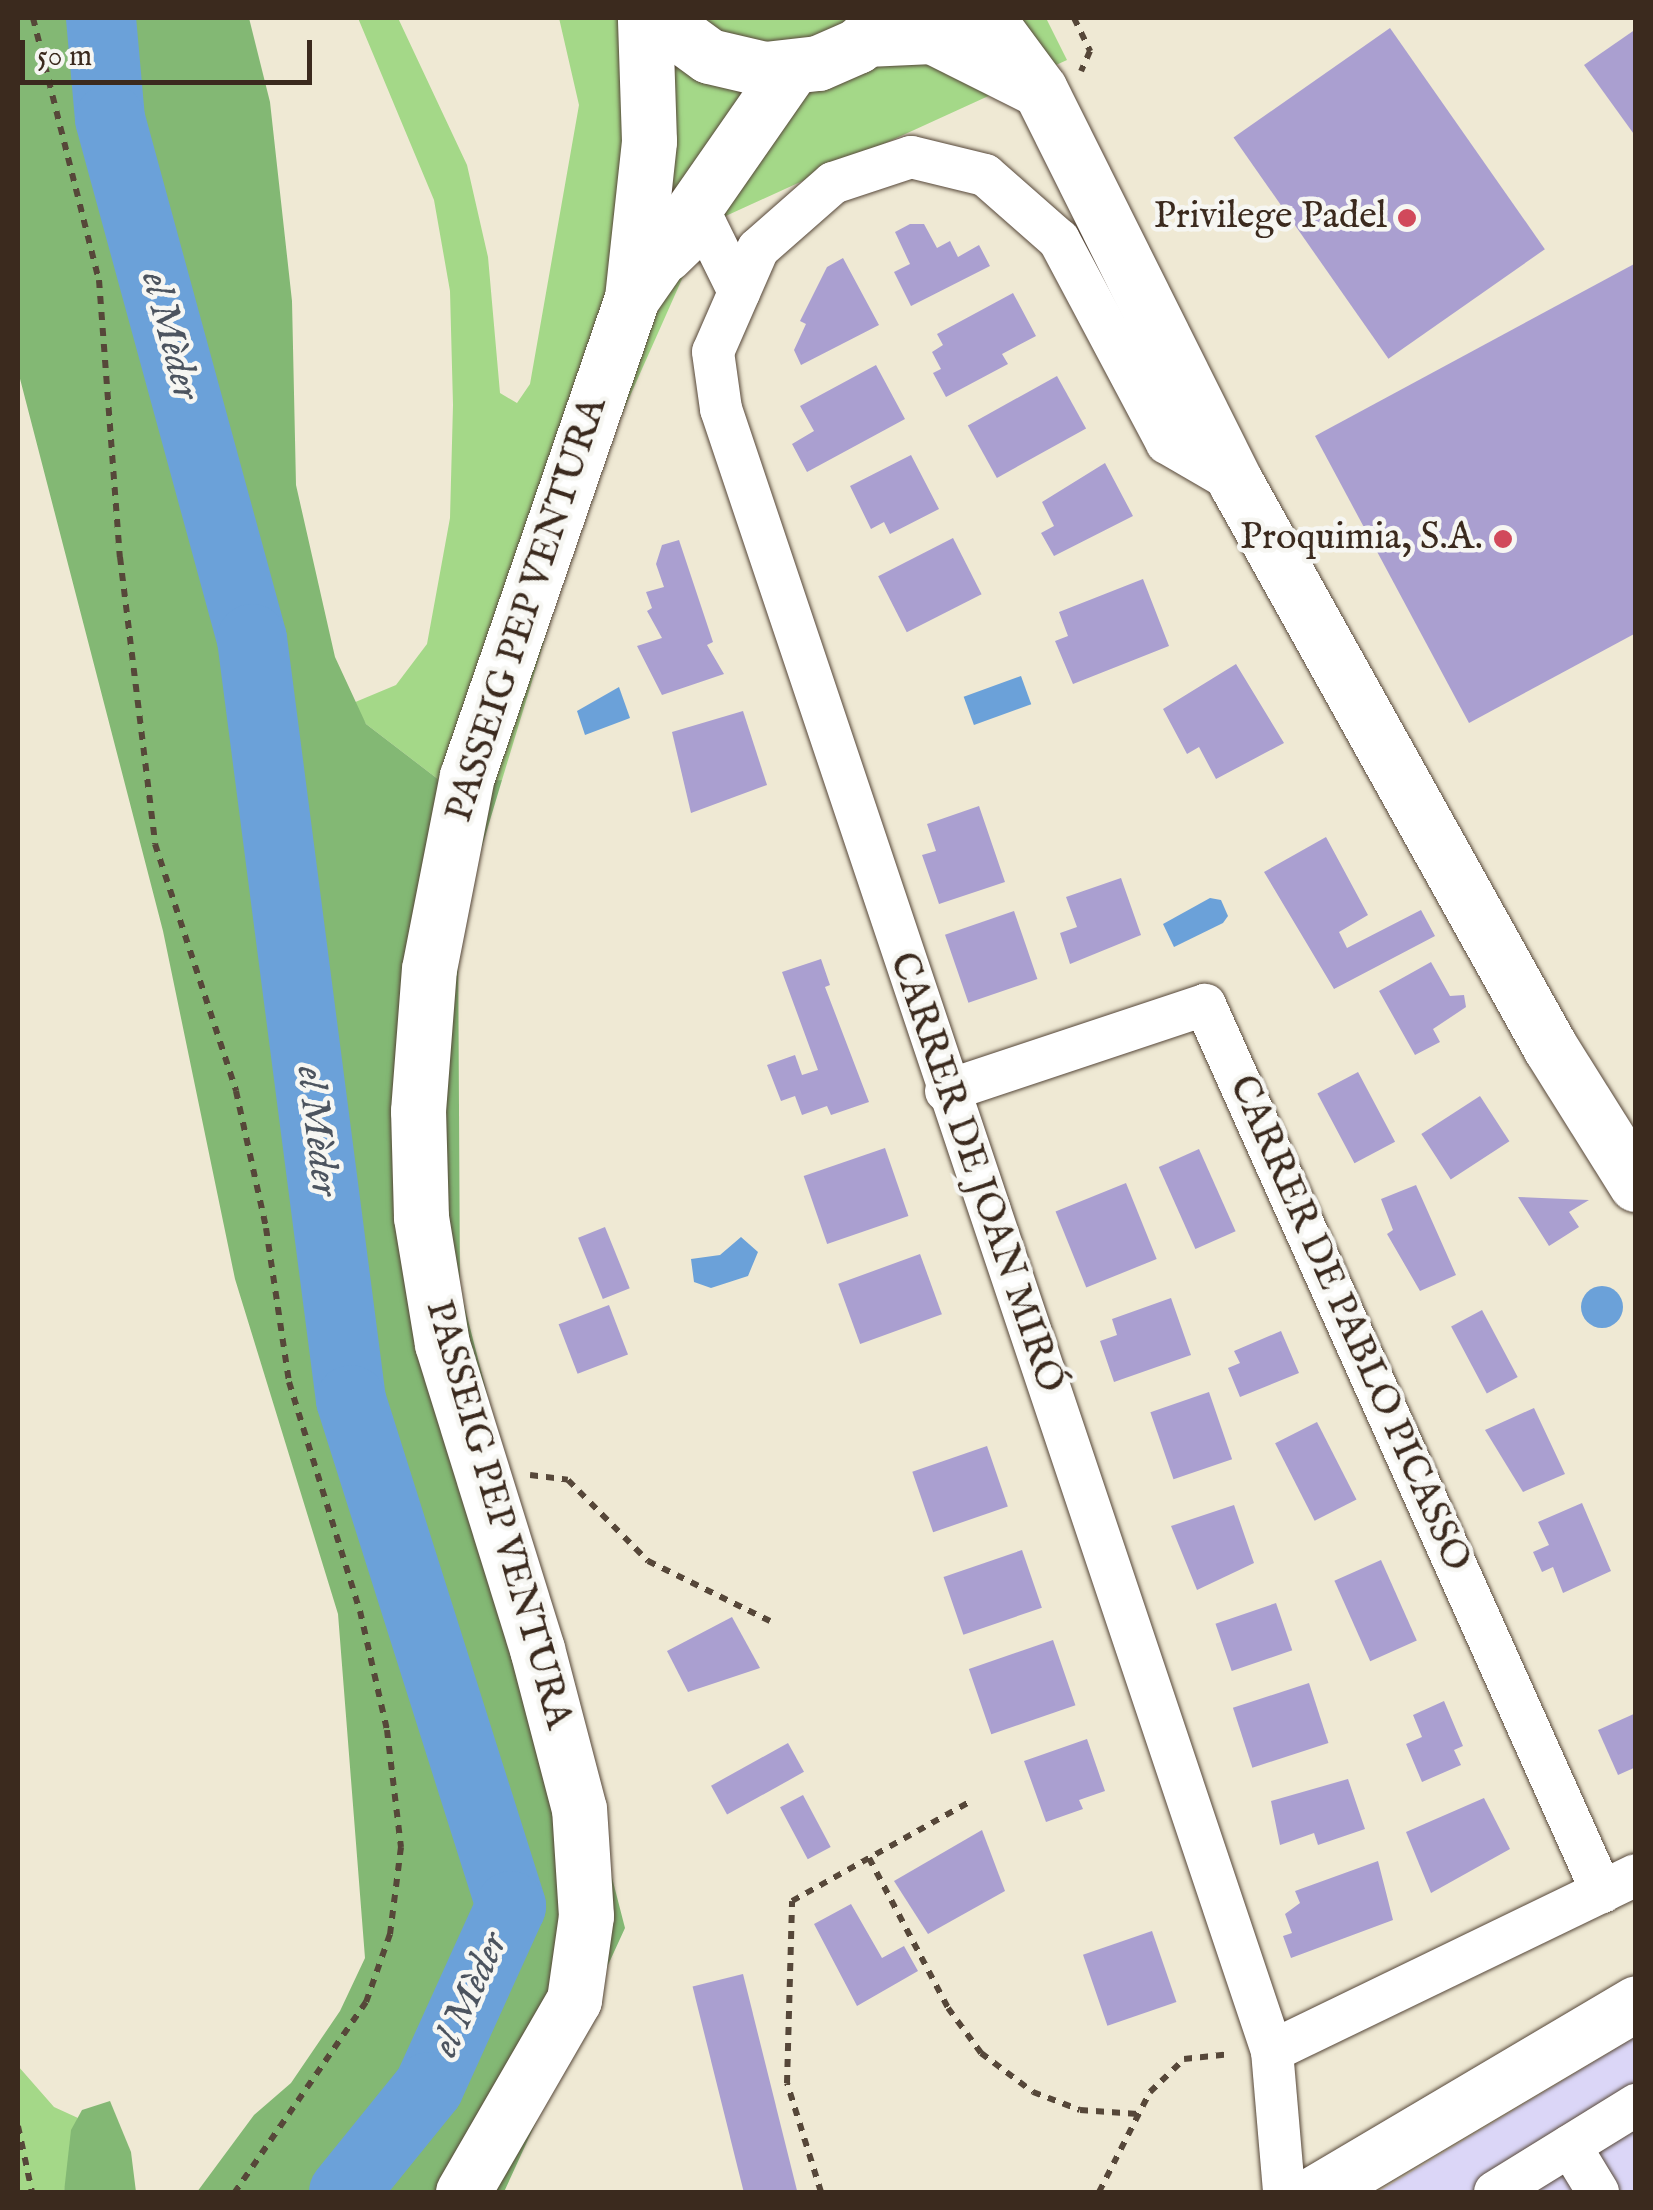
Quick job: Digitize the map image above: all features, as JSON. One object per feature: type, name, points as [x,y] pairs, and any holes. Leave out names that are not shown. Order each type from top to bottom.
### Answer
[{"type":"street","name":"PASSEIG PEP VENTURA","points":[[464,2192],[574,2000],[586,1916],[579,1808],[537,1648],[479,1474],[442,1344],[421,1217],[418,1111],[429,969],[467,776],[632,298],[649,142],[645,18]]},
{"type":"street","points":[[657,18],[710,56],[764,69],[792,68],[878,28],[932,36],[1040,90]]},
{"type":"street","points":[[987,18],[1040,90],[1236,482],[1621,1129],[1636,1184]]},
{"type":"street","name":"PASSEIG PEP VENTURA","points":[[632,298],[792,68]]},
{"type":"street","name":"CARRER DE JOAN MIRÓ","points":[[1236,482],[1167,443],[1060,240],[984,175],[911,156],[833,183],[758,249],[713,352],[721,409],[946,1091],[1272,2051],[1284,2192]]},
{"type":"street","points":[[632,298],[706,225],[738,292]]},
{"type":"street","name":"CARRER DE PABLO PICASSO","points":[[946,1091],[1205,1005],[1619,1884]]},
{"type":"street","points":[[1272,2051],[1619,1884]]},
{"type":"street","points":[[1317,2192],[1636,2003]]},
{"type":"street","points":[[1495,2192],[1636,2105]]},
{"type":"street","points":[[1570,2146],[1598,2192]]},
{"type":"path","points":[[34,18],[99,280],[120,558],[154,844],[236,1091],[266,1228],[289,1382],[360,1611],[387,1730],[401,1847],[390,1934],[366,2002],[235,2192]]},
{"type":"path","points":[[1074,18],[1090,51]]},
{"type":"path","points":[[479,1474],[568,1480],[648,1561],[770,1620]]},
{"type":"path","points":[[821,2192],[787,2083],[792,1901],[973,1800]]},
{"type":"path","points":[[869,1858],[948,2008],[981,2053],[1033,2092],[1080,2110],[1138,2114]]},
{"type":"path","points":[[1099,2192],[1138,2114],[1184,2059],[1272,2051]]},
{"type":"path","points":[[18,2126],[32,2192]]},
{"type":"shaded area","points":[[1635,2037],[1635,2192],[1378,2192]]},
{"type":"green space","points":[[18,18],[249,18],[270,102],[292,301],[296,485],[335,657],[366,724],[443,783],[502,780],[458,927],[460,1289],[625,1928],[504,2192],[197,2192],[254,2115],[291,2083],[340,2011],[365,1958],[338,1614],[235,1279],[163,931],[18,371]]},
{"type":"green space","points":[[358,18],[398,18],[467,165],[488,257],[500,393],[517,403],[530,384],[579,105],[559,18],[1046,18],[1067,60],[706,225],[594,477],[502,780],[443,783],[366,724],[353,703],[396,685],[427,644],[450,518],[453,405],[450,291],[434,200]]},
{"type":"green space","points":[[18,2066],[54,2107],[78,2118],[64,2192],[18,2192]]},
{"type":"green space","points":[[110,2101],[131,2152],[136,2192],[64,2192],[71,2130],[82,2110]]},
{"type":"water","points":[[1021,676],[1031,704],[974,725],[964,697]]},
{"type":"water","points":[[619,687],[630,718],[585,735],[577,711]]},
{"type":"water","points":[[1210,898],[1221,900],[1228,916],[1223,923],[1174,947],[1163,924]]},
{"type":"water","points":[[741,1237],[758,1252],[748,1276],[711,1288],[694,1282],[691,1259],[720,1255]]},
{"type":"water","points":[[1602,1286],[1617,1292],[1623,1307],[1617,1322],[1602,1328],[1587,1322],[1581,1307],[1587,1292]]},
{"type":"building","name":"Privilege Padel","points":[[1390,28],[1545,249],[1388,359],[1234,138]]},
{"type":"building","points":[[1636,29],[1636,137],[1584,65]]},
{"type":"building","points":[[910,224],[924,224],[937,248],[950,241],[958,257],[979,245],[990,266],[911,306],[894,272],[910,264],[895,232]]},
{"type":"building","points":[[843,258],[879,325],[801,365],[794,350],[806,324],[800,321],[827,267]]},
{"type":"building","name":"Proquimia, S.A.","points":[[1636,263],[1636,633],[1469,723],[1315,436]]},
{"type":"building","points":[[1013,293],[1036,336],[1002,354],[1008,364],[946,397],[933,373],[941,369],[932,352],[943,345],[937,334]]},
{"type":"building","points":[[876,365],[905,419],[807,472],[792,444],[814,431],[800,406]]},
{"type":"building","points":[[1057,376],[1086,428],[997,478],[968,425]]},
{"type":"building","points":[[911,455],[939,509],[890,534],[884,522],[871,529],[850,486]]},
{"type":"building","points":[[1105,463],[1133,516],[1054,556],[1041,533],[1054,526],[1042,502]]},
{"type":"building","points":[[953,538],[982,594],[907,632],[878,576]]},
{"type":"building","points":[[679,540],[713,642],[707,645],[724,674],[662,695],[637,646],[662,638],[647,611],[652,608],[646,592],[664,587],[656,564],[662,545]]},
{"type":"building","points":[[1143,579],[1169,646],[1073,684],[1055,641],[1068,636],[1059,612]]},
{"type":"building","points":[[1236,664],[1284,743],[1216,779],[1199,747],[1187,754],[1163,709]]},
{"type":"building","points":[[743,711],[767,785],[691,813],[672,732]]},
{"type":"building","points":[[979,806],[1005,882],[939,904],[922,855],[936,851],[927,824]]},
{"type":"building","points":[[1326,837],[1368,915],[1339,932],[1347,948],[1421,910],[1435,936],[1334,989],[1264,872]]},
{"type":"building","points":[[1121,878],[1141,935],[1070,964],[1060,933],[1077,927],[1066,897]]},
{"type":"building","points":[[1014,911],[1037,979],[968,1003],[945,935]]},
{"type":"building","points":[[821,959],[830,985],[825,987],[869,1102],[831,1115],[827,1106],[802,1115],[795,1096],[781,1101],[767,1065],[795,1055],[802,1075],[818,1070],[782,972]]},
{"type":"building","points":[[1431,962],[1450,996],[1464,995],[1466,1007],[1433,1029],[1440,1042],[1415,1055],[1379,991]]},
{"type":"building","points":[[1358,1072],[1395,1142],[1354,1163],[1317,1094]]},
{"type":"building","points":[[1480,1096],[1509,1141],[1451,1179],[1421,1134]]},
{"type":"building","points":[[885,1148],[908,1216],[827,1244],[804,1176]]},
{"type":"building","points":[[1199,1149],[1236,1231],[1195,1249],[1159,1167]]},
{"type":"building","points":[[1126,1183],[1157,1259],[1086,1287],[1056,1211]]},
{"type":"building","points":[[1416,1185],[1456,1275],[1420,1291],[1387,1234],[1393,1230],[1381,1199]]},
{"type":"building","points":[[1518,1197],[1589,1200],[1569,1212],[1579,1227],[1549,1246]]},
{"type":"building","points":[[605,1227],[630,1288],[603,1299],[578,1238]]},
{"type":"building","points":[[920,1254],[942,1314],[860,1344],[838,1284]]},
{"type":"building","points":[[1171,1298],[1191,1355],[1114,1382],[1100,1341],[1117,1335],[1112,1319]]},
{"type":"building","points":[[609,1305],[628,1354],[578,1374],[559,1324]]},
{"type":"building","points":[[1482,1310],[1518,1377],[1487,1394],[1451,1326]]},
{"type":"building","points":[[1281,1331],[1299,1373],[1240,1397],[1228,1368],[1240,1363],[1234,1351]]},
{"type":"building","points":[[1209,1392],[1232,1459],[1173,1479],[1150,1412]]},
{"type":"building","points":[[1534,1408],[1565,1474],[1523,1492],[1485,1430]]},
{"type":"building","points":[[1317,1422],[1356,1500],[1315,1521],[1275,1443]]},
{"type":"building","points":[[987,1446],[1008,1507],[933,1532],[912,1472]]},
{"type":"building","points":[[1582,1503],[1611,1571],[1563,1593],[1553,1567],[1542,1572],[1533,1552],[1549,1545],[1538,1522]]},
{"type":"building","points":[[1234,1505],[1254,1563],[1197,1590],[1171,1526]]},
{"type":"building","points":[[1022,1550],[1042,1608],[963,1635],[944,1577]]},
{"type":"building","points":[[1381,1560],[1417,1640],[1370,1661],[1334,1581]]},
{"type":"building","points":[[1276,1603],[1292,1650],[1232,1671],[1215,1624]]},
{"type":"building","points":[[732,1617],[760,1668],[688,1692],[667,1651]]},
{"type":"building","points":[[1053,1640],[1075,1705],[991,1734],[969,1669]]},
{"type":"building","points":[[1309,1683],[1328,1743],[1252,1768],[1233,1708]]},
{"type":"building","points":[[1444,1701],[1463,1746],[1454,1750],[1461,1765],[1422,1782],[1406,1744],[1422,1737],[1413,1715]]},
{"type":"building","points":[[1636,1713],[1636,1767],[1618,1775],[1598,1730]]},
{"type":"building","points":[[1087,1739],[1105,1791],[1079,1800],[1083,1809],[1046,1822],[1024,1761]]},
{"type":"building","points":[[788,1743],[804,1772],[727,1815],[711,1786]]},
{"type":"building","points":[[1348,1779],[1365,1829],[1318,1845],[1314,1833],[1280,1845],[1271,1801]]},
{"type":"building","points":[[803,1795],[831,1847],[808,1859],[780,1807]]},
{"type":"building","points":[[1484,1798],[1510,1849],[1431,1893],[1406,1832]]},
{"type":"building","points":[[982,1830],[1005,1891],[928,1934],[894,1881]]},
{"type":"building","points":[[1378,1861],[1393,1920],[1291,1958],[1283,1936],[1292,1933],[1285,1914],[1300,1903],[1295,1891]]},
{"type":"building","points":[[851,1904],[882,1958],[904,1946],[918,1971],[857,2006],[814,1924]]},
{"type":"building","points":[[1152,1931],[1176,2002],[1107,2026],[1083,1955]]},
{"type":"building","points":[[743,1974],[797,2192],[744,2192],[693,1987]]},
{"type":"waterway","name":"el Mèder","points":[[101,18],[110,119],[252,639],[351,1400],[511,1906],[429,2087],[344,2192]]},
{"type":"place","name":"Privilege Padel","points":[[1407,218]]},
{"type":"place","name":"Proquimia, S.A.","points":[[1503,539]]}]
